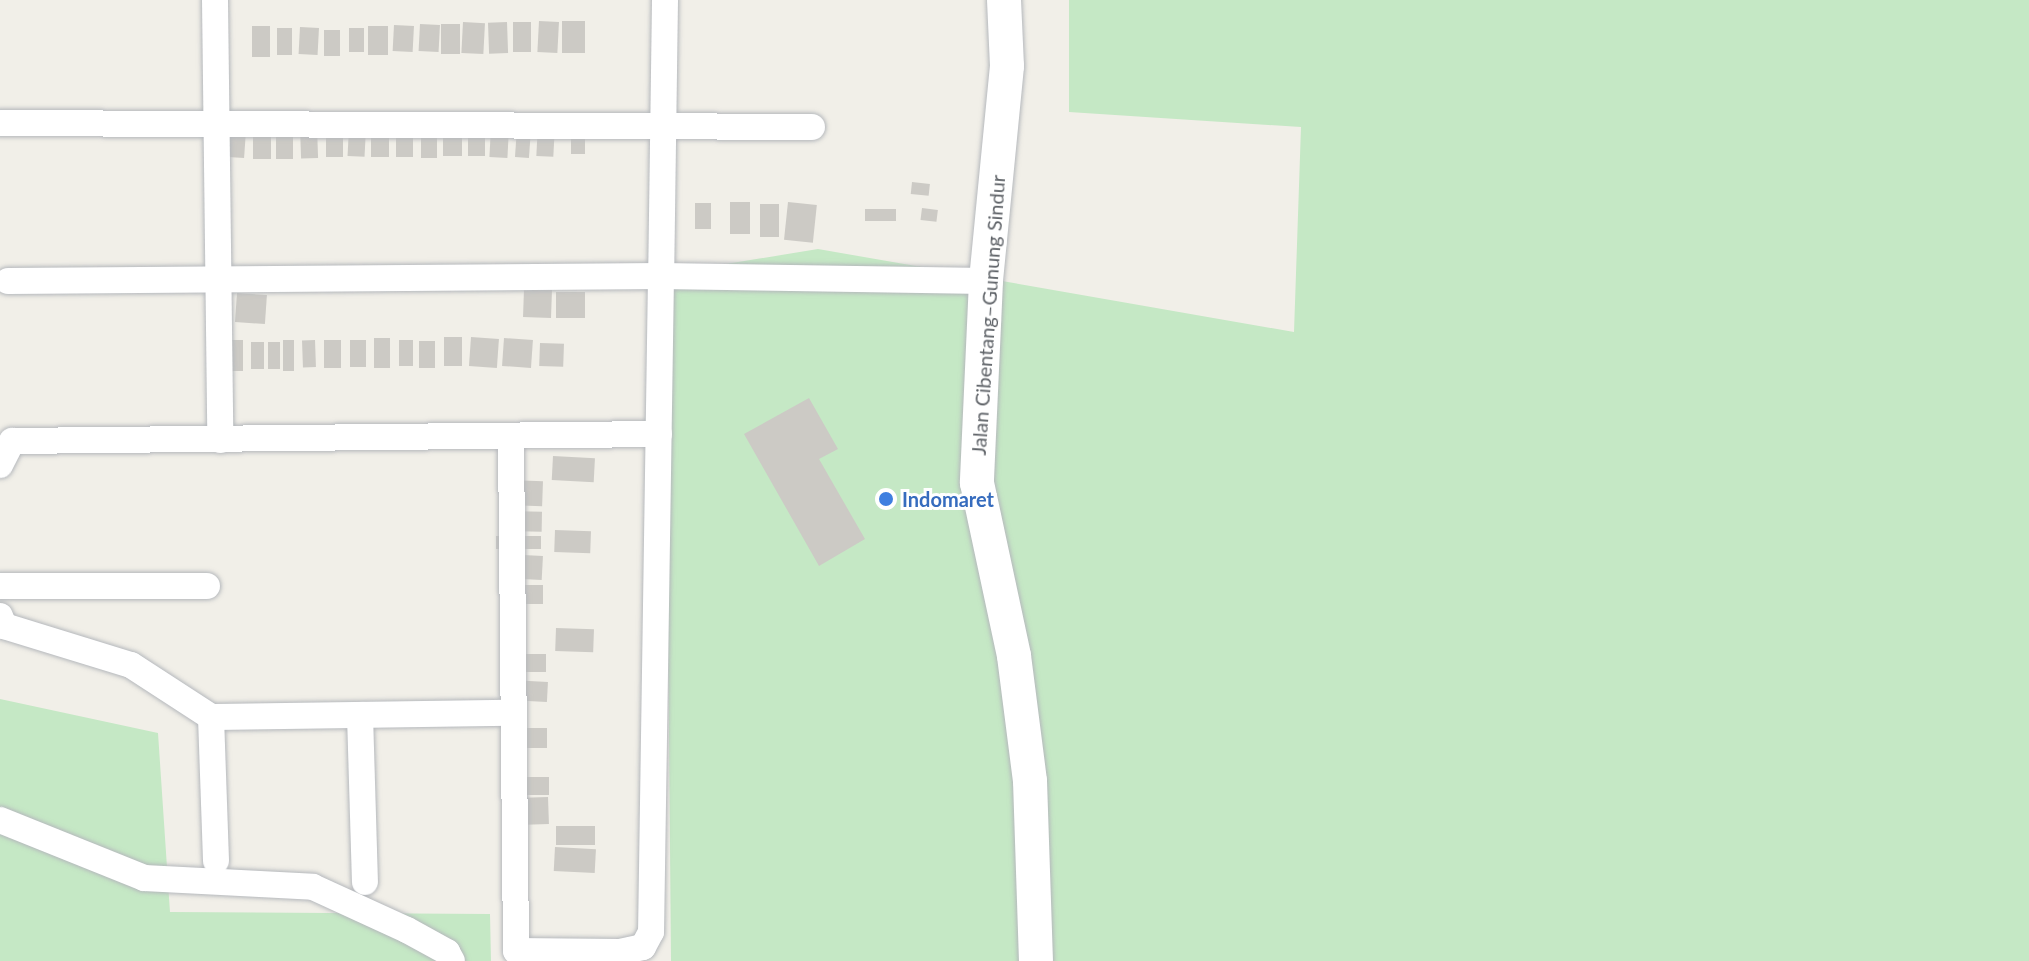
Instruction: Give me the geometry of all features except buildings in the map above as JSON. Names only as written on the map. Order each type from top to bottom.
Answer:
[{"type":"street","points":[[215,0],[220,440]]},
{"type":"street","points":[[511,436],[516,951],[619,956],[643,947],[651,932],[665,0]]},
{"type":"street","name":"Jalan Cibentang–Gunung Sindur","points":[[1004,0],[1007,66],[986,281],[977,483],[1014,656],[1030,781],[1036,961]]},
{"type":"street","points":[[0,123],[812,127]]},
{"type":"street","points":[[8,281],[661,276],[986,281]]},
{"type":"street","points":[[0,465],[12,441],[659,434]]},
{"type":"street","points":[[0,586],[207,586]]},
{"type":"street","points":[[0,616],[4,626],[131,665],[211,717],[514,713]]},
{"type":"street","points":[[360,715],[365,882]]},
{"type":"street","points":[[211,717],[216,861]]},
{"type":"street","points":[[0,820],[144,878],[313,887],[420,937],[447,952],[452,961]]},
{"type":"green space","points":[[1069,0],[2029,0],[2029,961],[671,961],[665,274],[818,249],[1294,332],[1301,127],[1069,112]]},
{"type":"green space","points":[[0,699],[158,733],[170,912],[490,914],[491,961],[0,961]]},
{"type":"place","name":"Indomaret","points":[[886,499]]}]
